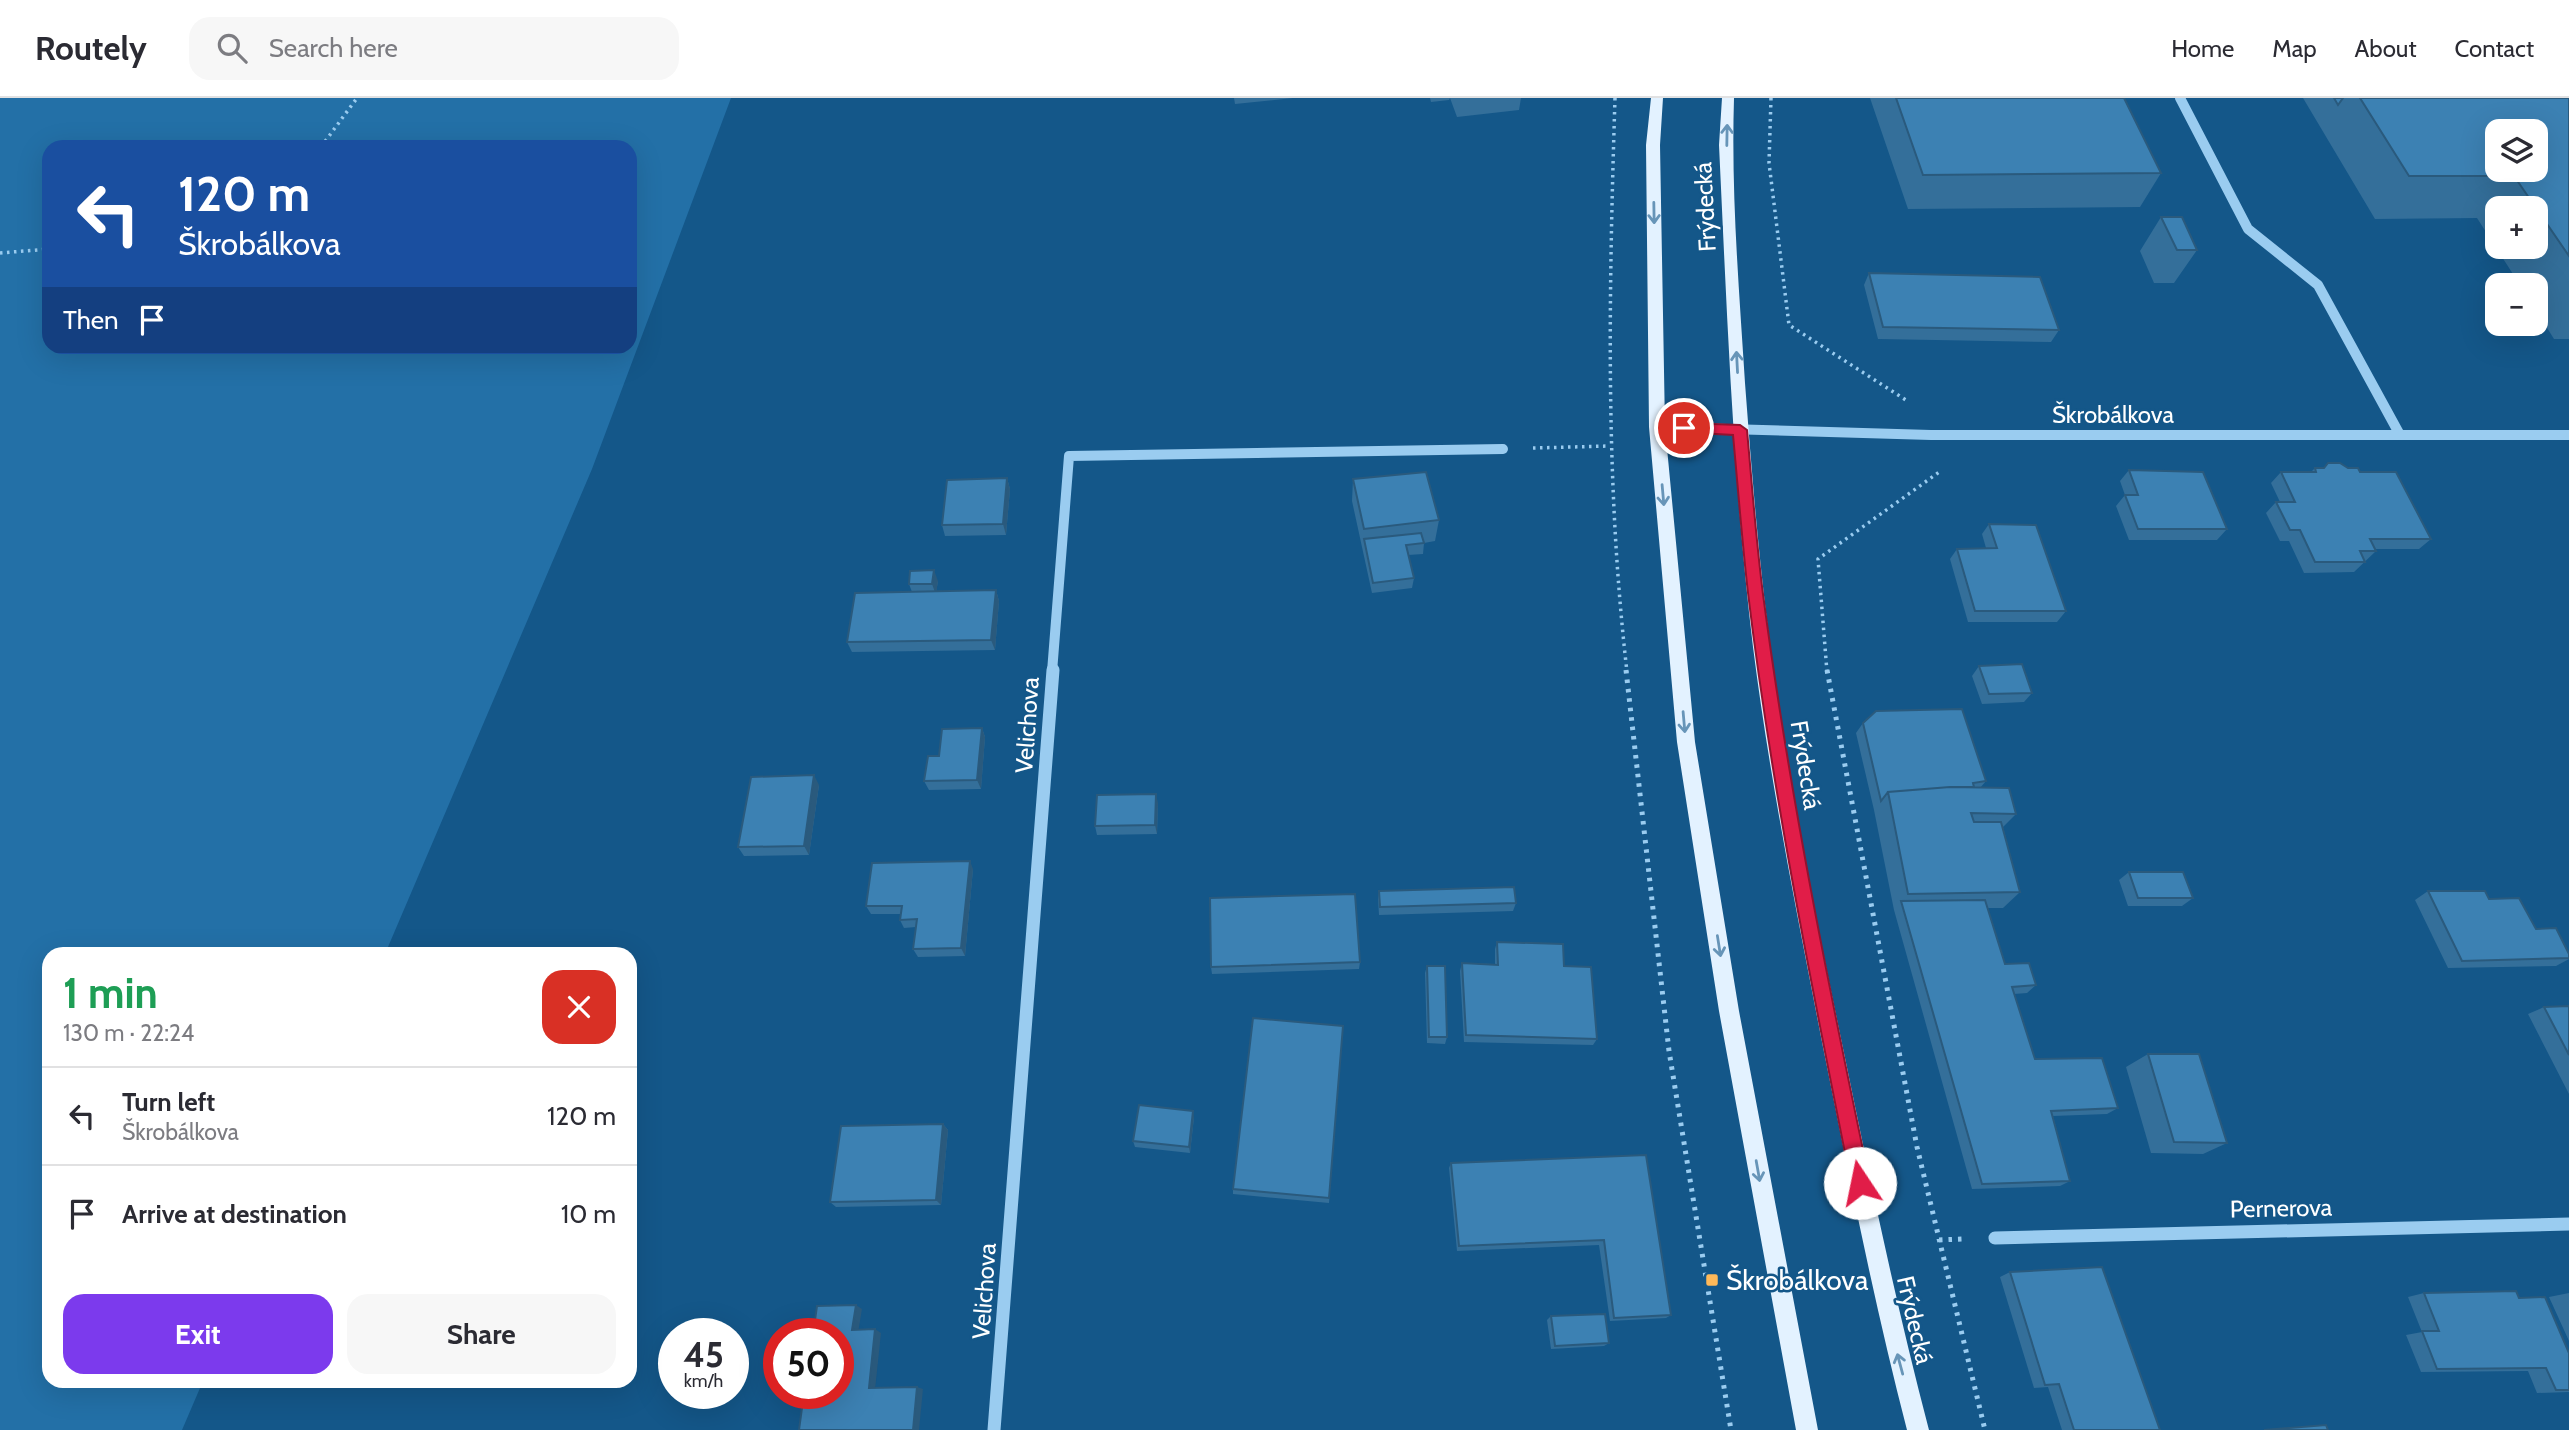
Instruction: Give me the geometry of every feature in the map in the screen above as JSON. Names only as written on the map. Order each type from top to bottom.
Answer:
[{"type":"main road","name":"Frýdecká","points":[[1657,98],[1653,145],[1657,427],[1686,742],[1729,1011],[1807,1430]]},
{"type":"main road","name":"Frýdecká","points":[[1728,98],[1726,145],[1740,430],[1755,593],[1778,750],[1811,939],[1888,1318],[1918,1430]]},
{"type":"street","points":[[2180,98],[2248,229],[2318,285],[2400,435]]},
{"type":"street","name":"Škrobálkova","points":[[1657,427],[1931,435],[2569,435]]},
{"type":"street","name":"Velichova","points":[[994,1430],[1069,456],[1503,449]]},
{"type":"street","name":"Pernerova","points":[[1995,1238],[2569,1224]]},
{"type":"path","points":[[326,140],[357,98]]},
{"type":"path","points":[[1615,98],[1609,446],[1617,585],[1669,1051],[1731,1430]]},
{"type":"path","points":[[1771,98],[1769,163],[1789,325],[1911,403]]},
{"type":"path","points":[[0,253],[42,250]]},
{"type":"path","points":[[1503,449],[1609,446]]},
{"type":"path","points":[[1942,470],[1818,559],[1827,676],[1914,1134],[1985,1430]]},
{"type":"shaded area","points":[[0,98],[731,98],[637,349],[637,140],[42,140],[42,354],[635,354],[592,469],[388,947],[42,947],[42,1388],[200,1388],[182,1430],[0,1430]]},
{"type":"building","points":[[1896,98],[2124,98],[2161,173],[1923,175]]},
{"type":"building","points":[[2334,98],[2343,98],[2338,105]]},
{"type":"building","points":[[2360,98],[2569,98],[2569,256],[2548,225],[2548,196],[2528,196],[2518,182],[2548,182],[2548,119],[2485,119],[2485,176],[2409,176]]},
{"type":"building","points":[[2161,217],[2182,217],[2197,250],[2177,250]]},
{"type":"building","points":[[1869,273],[2040,277],[2059,330],[1883,327]]},
{"type":"building","points":[[2328,463],[2358,468],[2360,472],[2396,472],[2431,539],[2370,539],[2376,551],[2360,551],[2365,562],[2315,562],[2300,530],[2290,530],[2276,502],[2295,502],[2281,472],[2316,472],[2315,468],[2324,468]]},
{"type":"building","points":[[2129,470],[2203,472],[2227,529],[2138,529],[2125,495],[2138,495]]},
{"type":"building","points":[[1426,472],[1439,520],[1364,529],[1353,479]]},
{"type":"building","points":[[1007,478],[1003,524],[942,525],[947,480]]},
{"type":"building","points":[[1989,524],[2036,525],[2066,611],[1975,611],[1957,549],[1997,548]]},
{"type":"building","points":[[1421,533],[1424,543],[1406,545],[1414,578],[1373,583],[1364,539]]},
{"type":"building","points":[[934,570],[932,584],[909,584],[910,571]]},
{"type":"building","points":[[996,590],[991,640],[847,642],[855,593]]},
{"type":"building","points":[[2022,664],[2032,693],[1989,694],[1979,666]]},
{"type":"building","points":[[1962,709],[1986,781],[1973,783],[1974,787],[1888,792],[1881,801],[1863,723],[1876,711]]},
{"type":"building","points":[[982,728],[977,780],[924,781],[928,756],[939,756],[942,729]]},
{"type":"building","points":[[814,775],[804,846],[738,847],[751,777]]},
{"type":"building","points":[[1950,787],[2009,788],[2016,814],[1971,813],[1974,822],[2001,822],[2020,892],[1908,894],[1888,792]]},
{"type":"building","points":[[1156,794],[1155,825],[1095,826],[1097,795]]},
{"type":"building","points":[[970,861],[961,948],[913,949],[917,919],[900,920],[902,906],[866,906],[872,863]]},
{"type":"building","points":[[2129,872],[2183,872],[2193,898],[2138,898]]},
{"type":"building","points":[[1514,887],[1516,903],[1380,907],[1379,891]]},
{"type":"building","points":[[2428,891],[2485,891],[2489,899],[2519,898],[2536,929],[2556,928],[2569,958],[2462,961]]},
{"type":"building","points":[[1355,894],[1360,962],[1211,967],[1210,898]]},
{"type":"building","points":[[1985,900],[2005,964],[2029,963],[2036,985],[2012,987],[2035,1059],[2102,1058],[2118,1108],[2051,1111],[2070,1181],[1982,1184],[1901,901]]},
{"type":"building","points":[[1497,942],[1563,944],[1564,966],[1591,967],[1597,1039],[1466,1035],[1462,963],[1498,965]]},
{"type":"building","points":[[1427,966],[1445,966],[1447,1037],[1429,1037]]},
{"type":"building","points":[[2569,1006],[2569,1055],[2544,1007]]},
{"type":"building","points":[[1253,1018],[1343,1026],[1329,1198],[1233,1189]]},
{"type":"building","points":[[2148,1054],[2199,1054],[2227,1143],[2174,1142]]},
{"type":"building","points":[[1139,1105],[1193,1111],[1189,1147],[1133,1141]]},
{"type":"building","points":[[943,1124],[936,1200],[830,1202],[841,1126]]},
{"type":"building","points":[[1646,1155],[1671,1315],[1614,1318],[1604,1240],[1459,1246],[1451,1163]]},
{"type":"building","points":[[2102,1267],[2160,1430],[2074,1430],[2059,1384],[2045,1385],[2010,1272]]},
{"type":"building","points":[[2516,1291],[2519,1298],[2545,1297],[2569,1353],[2569,1390],[2556,1390],[2546,1368],[2437,1369],[2422,1331],[2439,1331],[2424,1293]]},
{"type":"building","points":[[856,1305],[854,1318],[815,1318],[817,1306]]},
{"type":"building","points":[[1605,1314],[1609,1343],[1555,1346],[1551,1316]]},
{"type":"building","points":[[875,1329],[869,1388],[917,1387],[913,1430],[799,1430],[802,1409],[854,1409],[854,1330]]},
{"type":"building","points":[[2326,1425],[2328,1430],[2264,1430]]},
{"type":"place","name":"Škrobálkova","points":[[1712,1280]]},
{"type":"route","points":[[1684,428],[1740,430],[1755,593],[1778,750],[1811,939],[1860,1183]]}]
